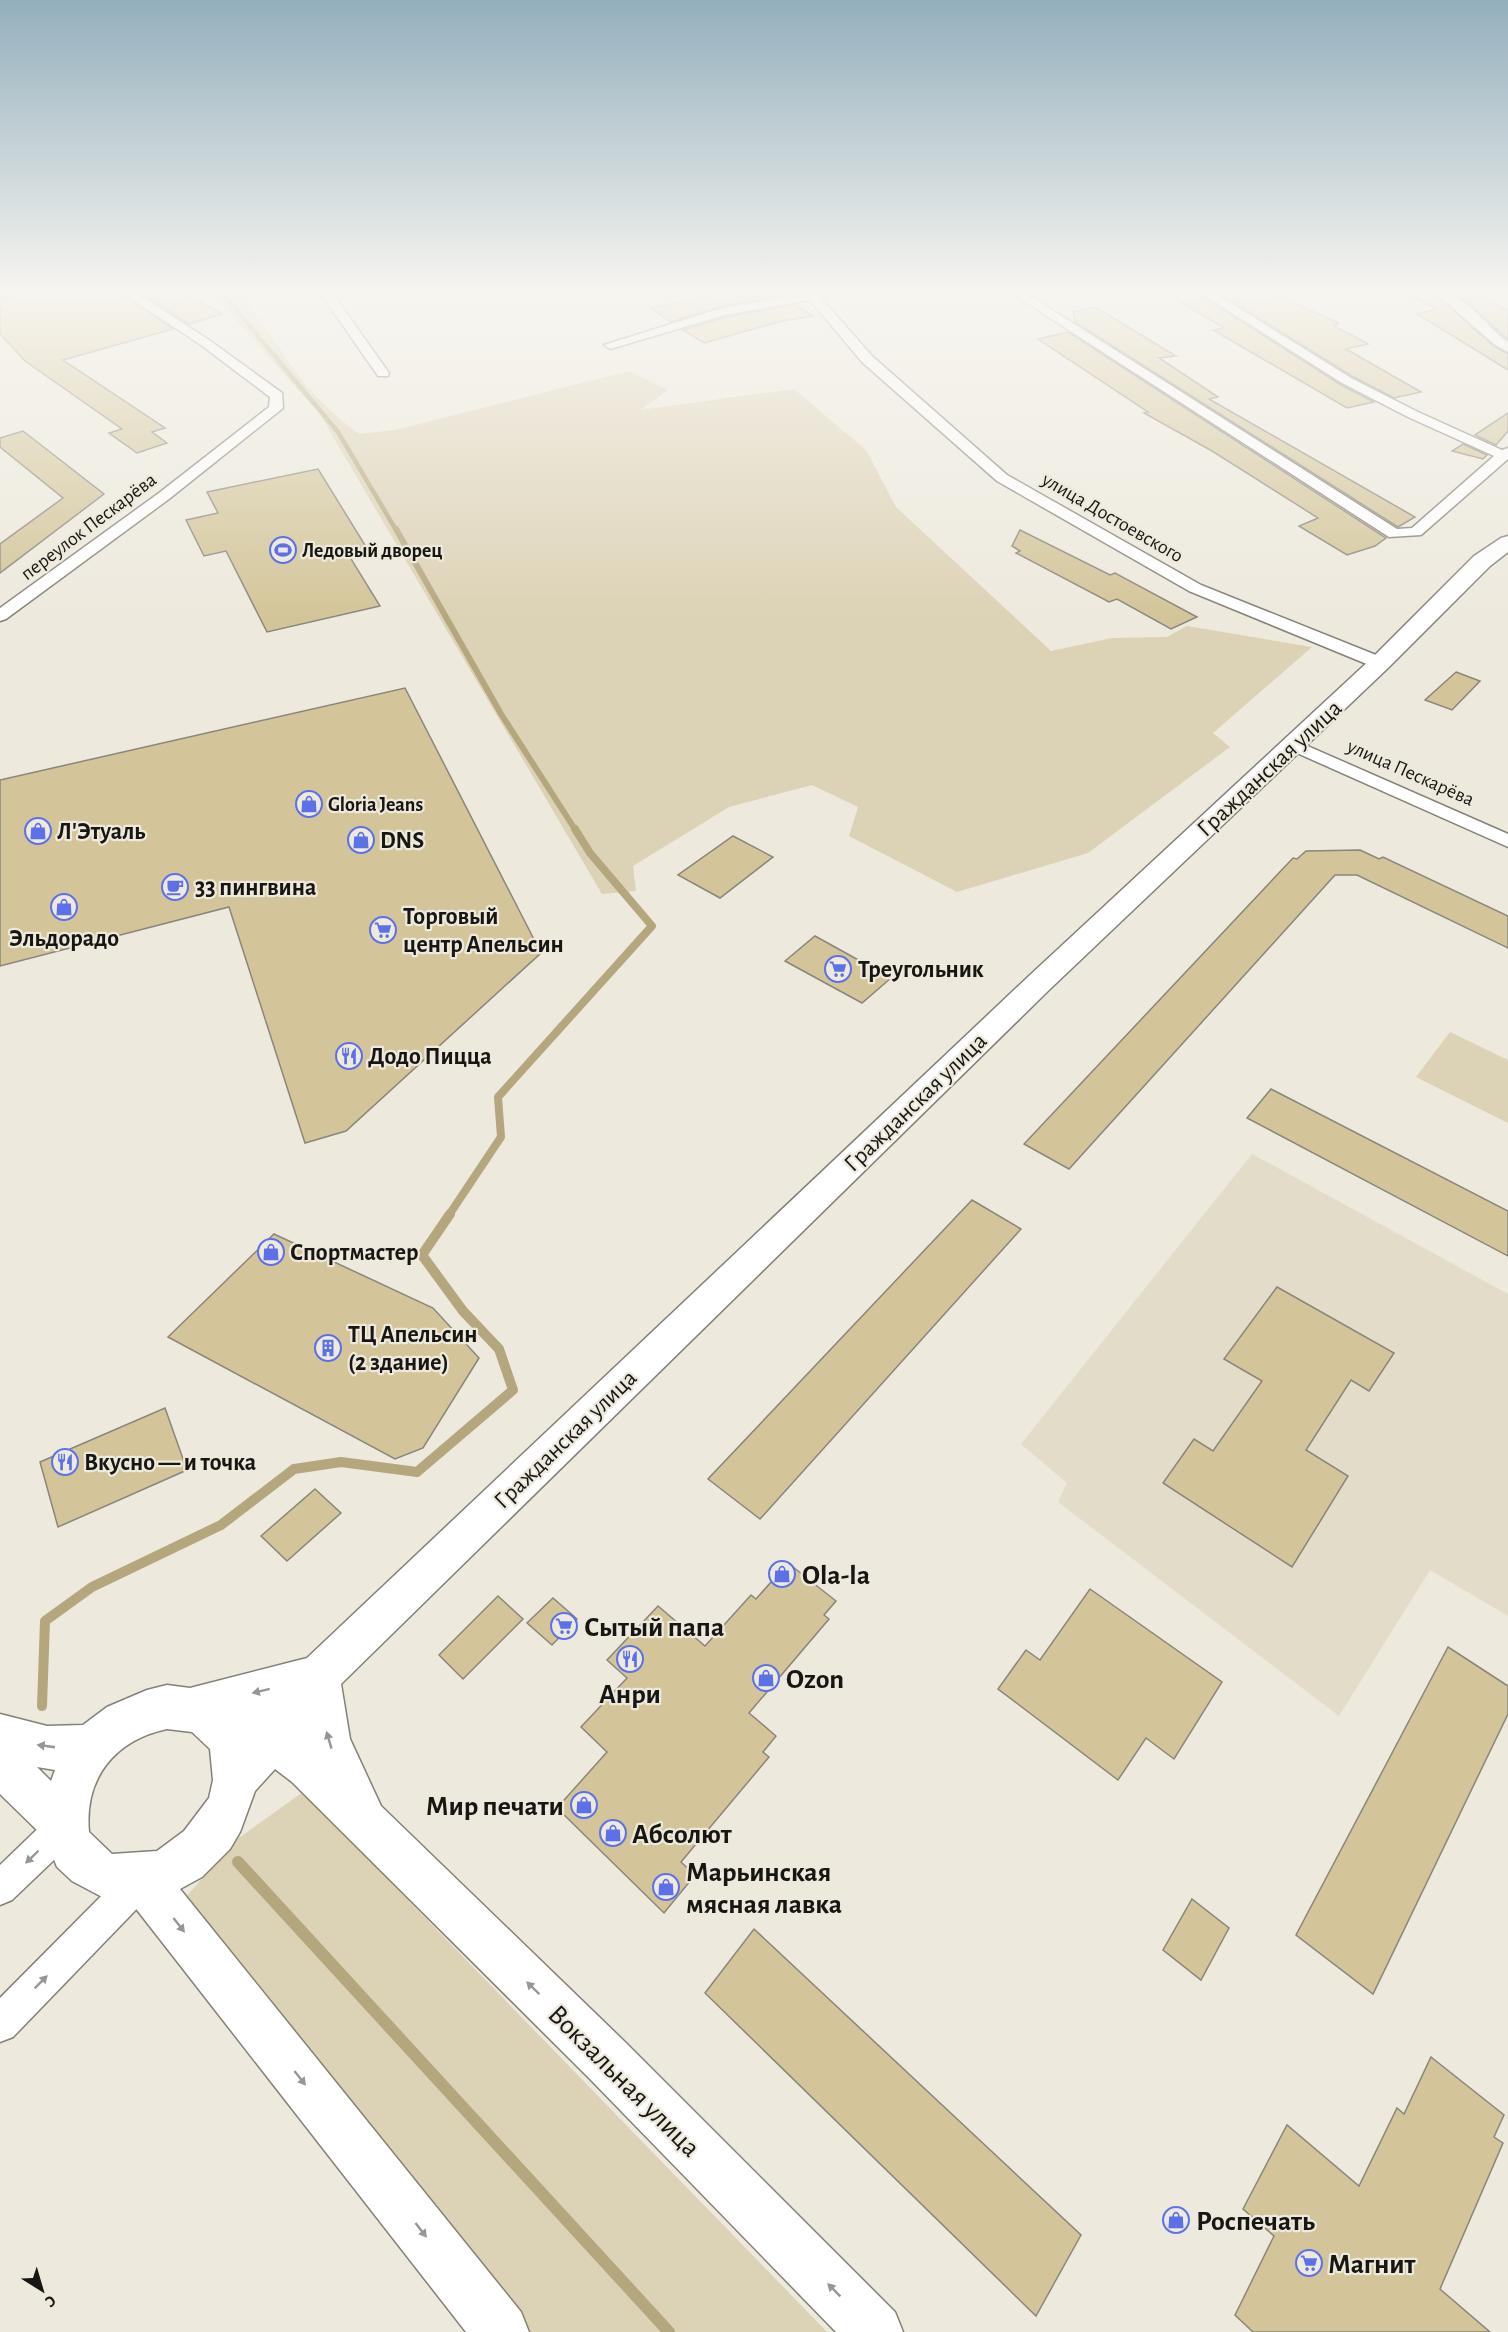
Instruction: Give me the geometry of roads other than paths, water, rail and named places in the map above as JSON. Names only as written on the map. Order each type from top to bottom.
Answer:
[{"type":"main road","name":"Гражданская улица","points":[[230,1727],[322,1672],[1032,990],[1380,663],[1482,561],[1508,542]]},
{"type":"main road","name":"Гражданская улица","points":[[230,1727],[322,1672]]},
{"type":"main road","name":"Вокзальная улица","points":[[322,1672],[329,1743],[373,1831]]},
{"type":"main road","points":[[0,1763],[65,1826],[78,1857],[106,1877],[142,1879],[170,1870],[195,1853],[215,1832],[230,1806],[236,1779],[230,1727],[166,1707],[140,1713],[115,1726],[92,1747],[72,1781],[66,1799],[65,1826]]},
{"type":"main road","name":"Вокзальная улица","points":[[230,1727],[308,1766],[598,2052],[875,2332]]},
{"type":"main road","points":[[0,1736],[47,1748],[92,1747]]},
{"type":"main road","points":[[142,1879],[501,2332]]},
{"type":"street","name":"переулок Пескарёва","points":[[0,616],[164,496],[276,408],[276,403]]},
{"type":"street","name":"улица Достоевского","points":[[917,403],[1002,477],[1195,588],[1380,663]]},
{"type":"street","points":[[1189,403],[1394,534],[1416,532],[1506,453],[1415,418],[1388,403]]},
{"type":"street","name":"улица Пескарёва","points":[[1294,745],[1508,841]]},
{"type":"street","points":[[0,1888],[65,1826]]},
{"type":"street","points":[[0,2024],[142,1879]]},
{"type":"waterway","points":[[314,403],[338,432],[396,530]]},
{"type":"waterway","points":[[396,529],[501,714],[576,831]]},
{"type":"waterway","points":[[449,1215],[501,1137],[498,1097],[652,926],[590,853],[575,829]]},
{"type":"waterway","points":[[42,1706],[45,1621],[92,1587],[221,1525],[294,1469],[341,1462],[417,1472],[513,1390],[499,1349],[463,1311],[422,1255],[450,1214]]},
{"type":"waterway","points":[[238,1862],[669,2332]]},
{"type":"place","name":"Ледовый дворец","points":[[283,550]]},
{"type":"place","name":"Gloria Jeans","points":[[309,804]]},
{"type":"place","name":"Л'Этуаль","points":[[38,831]]},
{"type":"place","name":"DNS","points":[[361,840]]},
{"type":"place","name":"33 пингвина","points":[[175,887]]},
{"type":"place","name":"Эльдорадо","points":[[64,907]]},
{"type":"place","name":"Торговый центр Апельсин","points":[[383,930]]},
{"type":"place","name":"Треугольник","points":[[838,969]]},
{"type":"place","name":"Додо Пицца","points":[[349,1056]]},
{"type":"place","name":"Спортмастер","points":[[271,1252]]},
{"type":"place","name":"ТЦ Апельсин (2 здание)","points":[[328,1348]]},
{"type":"place","name":"Вкусно — и точка","points":[[65,1462]]},
{"type":"place","name":"Ola-la","points":[[782,1574]]},
{"type":"place","name":"Сытый папа","points":[[564,1626]]},
{"type":"place","name":"Анри","points":[[630,1659]]},
{"type":"place","name":"Ozon","points":[[766,1678]]},
{"type":"place","name":"Мир печати","points":[[584,1805]]},
{"type":"place","name":"Абсолют","points":[[613,1833]]},
{"type":"place","name":"Марьинская мясная лавка","points":[[666,1887]]},
{"type":"place","name":"Роспечать","points":[[1176,2220]]},
{"type":"place","name":"Магнит","points":[[1309,2263]]}]
